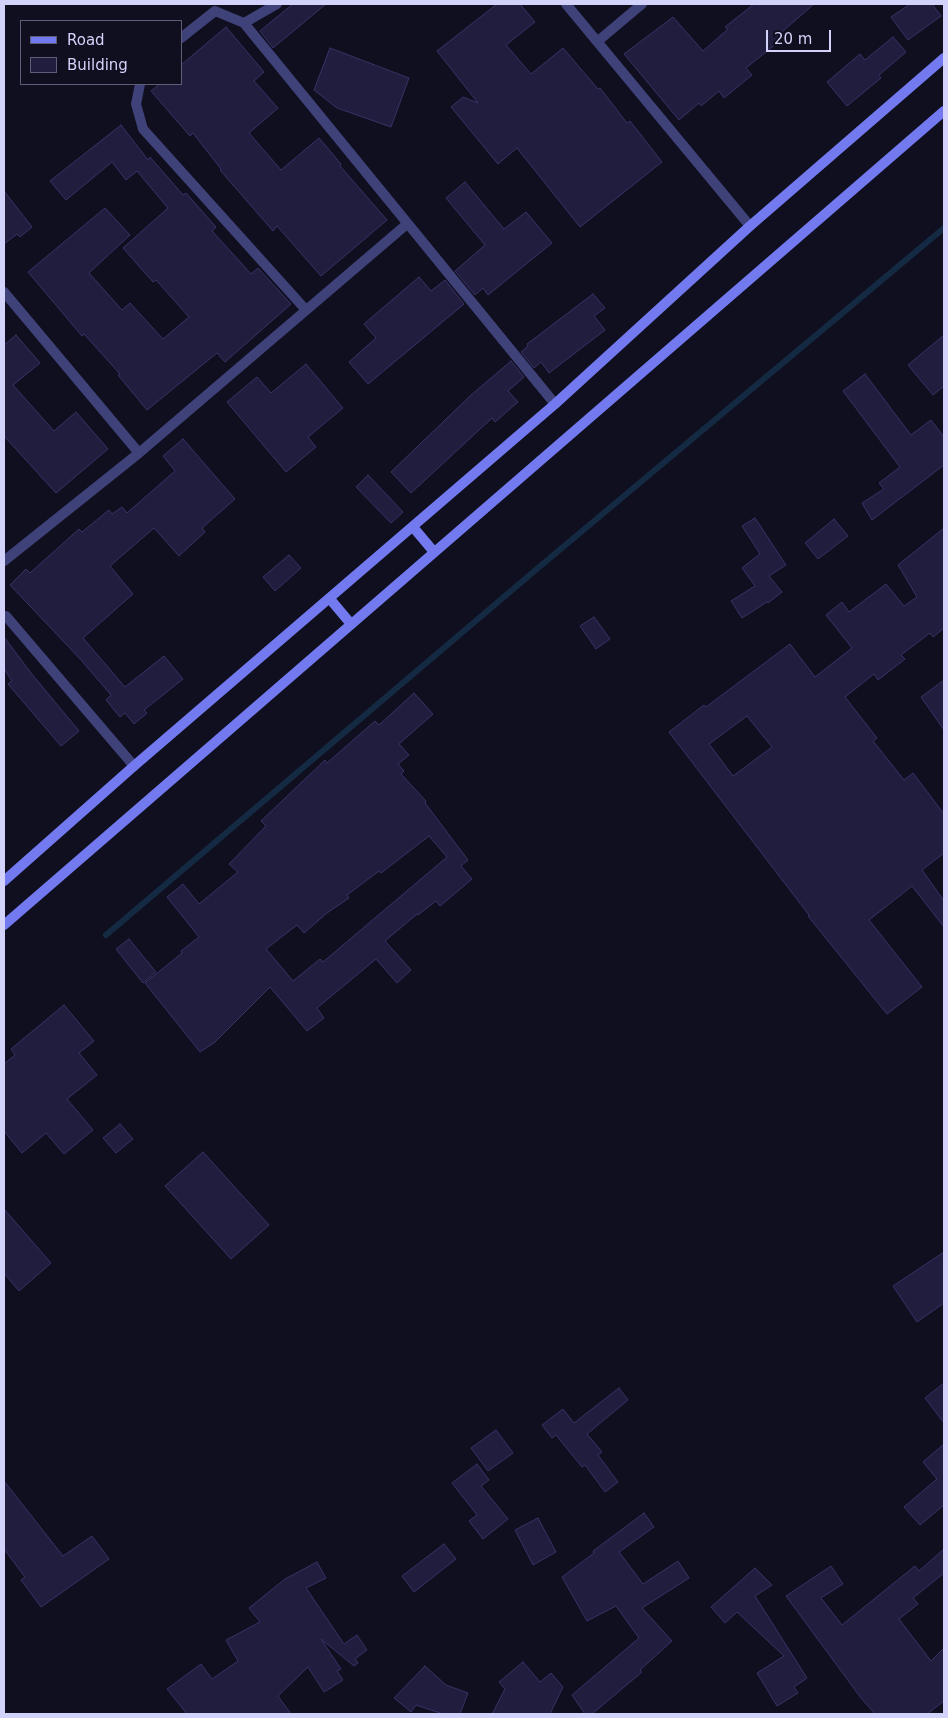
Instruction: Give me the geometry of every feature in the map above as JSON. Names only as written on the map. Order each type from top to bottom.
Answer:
[{"type":"main road","points":[[4,881],[134,766],[555,404],[750,226],[944,58]]},
{"type":"main road","points":[[4,925],[944,111]]},
{"type":"main road","points":[[413,527],[434,552]]},
{"type":"main road","points":[[330,598],[351,624]]},
{"type":"street","points":[[244,23],[277,4]]},
{"type":"street","points":[[566,4],[750,226]]},
{"type":"street","points":[[598,41],[642,4]]},
{"type":"street","points":[[182,37],[215,11],[244,23],[555,404]]},
{"type":"street","points":[[140,85],[136,104],[143,129],[306,310]]},
{"type":"street","points":[[4,561],[139,453],[407,224]]},
{"type":"street","points":[[4,292],[139,453]]},
{"type":"street","points":[[4,615],[134,766]]},
{"type":"building","points":[[293,4],[326,4],[273,48],[260,31]]},
{"type":"building","points":[[497,4],[520,4],[535,22],[506,45],[531,74],[563,48],[598,89],[600,88],[627,123],[630,121],[662,162],[580,227],[517,148],[498,164],[451,107],[463,97],[478,103],[437,51]]},
{"type":"building","points":[[754,4],[814,4],[782,32],[786,36],[746,68],[752,75],[724,98],[719,91],[701,106],[699,103],[679,120],[624,54],[673,17],[703,51],[728,29],[725,27]]},
{"type":"building","points":[[910,4],[932,4],[941,16],[908,40],[891,17]]},
{"type":"building","points":[[226,27],[264,72],[254,81],[278,108],[249,133],[281,170],[319,138],[341,164],[340,166],[387,220],[321,276],[277,226],[273,231],[220,170],[193,133],[190,136],[151,91],[159,85],[182,85],[182,64]]},
{"type":"building","points":[[893,37],[906,52],[879,75],[881,78],[847,106],[827,82],[860,54],[865,60]]},
{"type":"building","points":[[330,48],[409,78],[391,127],[337,108],[314,90]]},
{"type":"building","points":[[121,125],[148,160],[150,157],[183,195],[186,193],[216,227],[212,231],[251,274],[258,268],[291,304],[225,362],[217,353],[147,410],[118,375],[120,374],[84,334],[82,336],[28,272],[105,208],[130,235],[89,273],[122,310],[130,303],[163,339],[189,317],[156,280],[153,282],[123,248],[168,208],[137,171],[126,180],[112,162],[66,200],[50,181]]},
{"type":"building","points":[[465,182],[504,229],[526,212],[552,243],[488,295],[483,288],[475,295],[455,271],[485,245],[446,198]]},
{"type":"building","points":[[4,191],[32,227],[20,237],[17,234],[4,244]]},
{"type":"building","points":[[419,277],[431,291],[445,280],[464,304],[368,384],[349,362],[376,338],[364,324]]},
{"type":"building","points":[[593,294],[605,308],[594,316],[605,330],[549,373],[541,362],[534,368],[521,352],[528,346],[527,344]]},
{"type":"building","points":[[16,335],[40,363],[13,385],[54,431],[76,412],[108,449],[56,493],[4,436],[4,345]]},
{"type":"building","points":[[944,335],[944,386],[933,395],[908,365]]},
{"type":"building","points":[[511,361],[524,377],[508,391],[518,402],[495,422],[492,418],[411,493],[391,472],[470,396]]},
{"type":"building","points":[[306,364],[343,408],[308,437],[316,447],[286,472],[227,402],[257,377],[271,393]]},
{"type":"building","points":[[865,374],[911,435],[931,420],[944,437],[944,465],[872,520],[862,503],[884,489],[879,483],[900,467],[843,391]]},
{"type":"building","points":[[183,439],[235,499],[202,528],[205,532],[179,556],[154,528],[110,566],[133,594],[83,638],[125,687],[164,656],[183,679],[144,710],[147,713],[134,724],[125,713],[120,717],[106,700],[111,695],[82,661],[10,585],[26,569],[30,573],[79,529],[82,532],[109,510],[112,514],[122,507],[127,513],[175,471],[163,456]]},
{"type":"building","points":[[368,475],[403,512],[391,523],[356,487]]},
{"type":"building","points":[[755,518],[786,565],[769,576],[782,592],[768,603],[742,618],[731,601],[755,586],[742,568],[760,554],[742,526]]},
{"type":"building","points":[[834,519],[848,536],[818,559],[805,543]]},
{"type":"building","points":[[944,528],[944,628],[933,637],[930,633],[901,655],[905,659],[878,680],[874,674],[845,697],[877,738],[873,741],[904,780],[913,773],[944,814],[944,853],[922,870],[944,901],[944,927],[912,886],[869,920],[922,987],[887,1014],[808,916],[669,732],[704,705],[706,707],[790,644],[815,677],[852,648],[826,615],[842,602],[849,612],[886,584],[904,606],[917,597],[898,565]],"holes":[[[747,716],[772,747],[733,776],[709,744]]]},
{"type":"building","points":[[289,555],[301,568],[275,591],[263,577]]},
{"type":"building","points":[[594,617],[610,639],[596,649],[580,626]]},
{"type":"building","points":[[4,637],[79,731],[61,746],[8,684],[12,681],[4,669]]},
{"type":"building","points":[[944,680],[944,730],[921,697]]},
{"type":"building","points":[[414,693],[433,714],[399,744],[409,755],[398,764],[404,771],[401,774],[426,801],[425,803],[468,860],[461,866],[472,879],[440,906],[436,901],[417,914],[385,941],[411,970],[397,983],[376,959],[317,1008],[324,1018],[307,1031],[270,987],[214,1043],[200,1052],[145,983],[199,937],[167,897],[183,884],[199,904],[238,872],[229,864],[266,826],[261,821],[325,760],[327,763],[375,721],[379,725]],"holes":[[[429,836],[447,857],[323,962],[320,959],[293,981],[266,949],[297,925],[304,933],[327,913],[349,898],[347,895],[379,871],[381,873]]]},
{"type":"building","points":[[129,939],[156,972],[143,983],[116,949]]},
{"type":"building","points":[[64,1005],[94,1041],[79,1053],[97,1075],[67,1099],[93,1130],[64,1154],[46,1133],[22,1153],[4,1131],[4,1064],[15,1055],[11,1049]]},
{"type":"building","points":[[120,1124],[133,1139],[116,1153],[103,1138]]},
{"type":"building","points":[[203,1152],[269,1225],[231,1259],[165,1186]]},
{"type":"building","points":[[4,1209],[51,1263],[19,1291],[4,1273]]},
{"type":"building","points":[[944,1252],[944,1303],[917,1322],[893,1286]]},
{"type":"building","points":[[944,1383],[944,1423],[925,1398]]},
{"type":"building","points":[[619,1388],[628,1400],[587,1434],[602,1452],[598,1455],[618,1482],[605,1492],[585,1465],[582,1467],[556,1435],[552,1438],[542,1425],[563,1409],[574,1423]]},
{"type":"building","points":[[496,1430],[513,1453],[488,1471],[471,1448]]},
{"type":"building","points":[[944,1444],[944,1505],[920,1525],[904,1507],[937,1479],[923,1462]]},
{"type":"building","points":[[477,1464],[489,1480],[481,1486],[508,1519],[483,1539],[469,1521],[477,1515],[452,1483]]},
{"type":"building","points":[[4,1481],[63,1556],[92,1536],[109,1559],[41,1607],[21,1580],[25,1577],[4,1549]]},
{"type":"building","points":[[644,1513],[654,1527],[619,1552],[643,1584],[678,1561],[689,1578],[642,1608],[672,1641],[640,1670],[642,1672],[592,1714],[585,1714],[572,1695],[639,1638],[616,1606],[587,1621],[562,1577]]},
{"type":"building","points":[[538,1518],[556,1552],[533,1565],[515,1530]]},
{"type":"building","points":[[444,1544],[456,1559],[414,1592],[402,1576]]},
{"type":"building","points":[[944,1549],[944,1573],[913,1598],[918,1604],[899,1619],[931,1661],[944,1648],[944,1701],[927,1714],[875,1714],[861,1698],[786,1596],[831,1566],[843,1584],[821,1598],[842,1625],[915,1566],[919,1571]]},
{"type":"building","points":[[317,1562],[326,1578],[306,1588],[344,1644],[357,1635],[367,1650],[355,1659],[358,1663],[354,1666],[321,1639],[341,1669],[337,1671],[343,1680],[324,1692],[308,1667],[278,1696],[291,1714],[187,1714],[167,1689],[201,1664],[212,1679],[238,1661],[226,1640],[260,1622],[249,1608],[285,1579]]},
{"type":"building","points":[[755,1568],[772,1585],[755,1596],[807,1678],[794,1687],[798,1693],[777,1706],[757,1673],[784,1656],[737,1612],[725,1623],[711,1607]]},
{"type":"building","points":[[523,1662],[540,1682],[551,1673],[563,1687],[550,1714],[492,1714],[505,1689],[499,1682]]},
{"type":"building","points":[[425,1666],[446,1685],[468,1693],[460,1714],[443,1714],[416,1705],[411,1712],[394,1698]]},
{"type":"waterway","points":[[106,935],[538,568],[944,228]]}]
